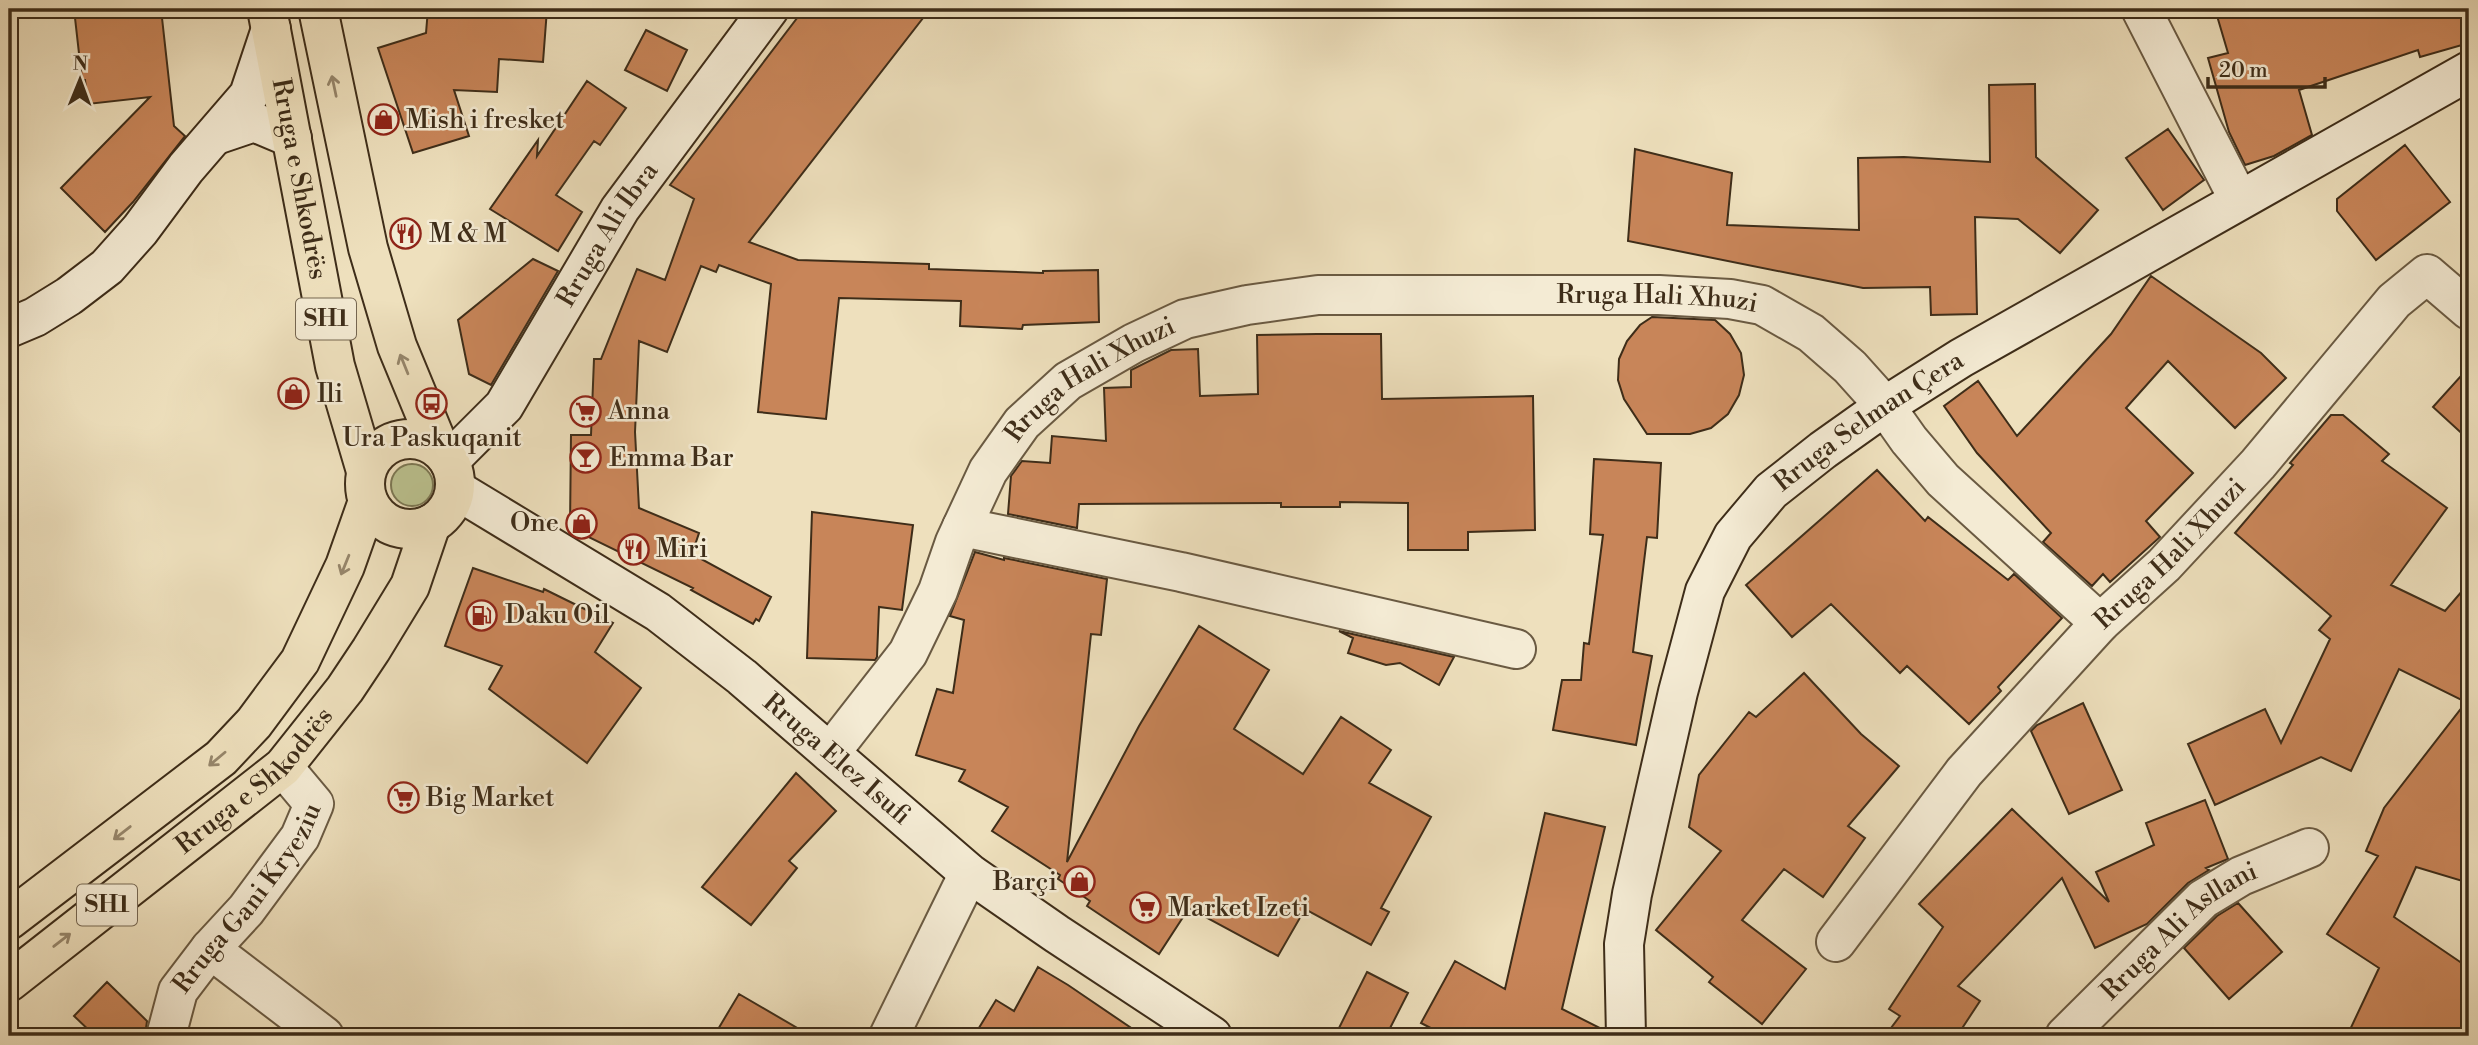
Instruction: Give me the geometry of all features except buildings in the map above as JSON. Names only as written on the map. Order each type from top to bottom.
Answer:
[{"type":"main road","name":"Rruga e Shkodrës","points":[[318,9],[368,248],[397,346],[448,466]]},
{"type":"main road","name":"Rruga e Shkodrës","points":[[9,920],[221,758],[254,723],[300,661],[345,566],[367,486],[335,366],[269,19]]},
{"type":"main road","name":"SH1","points":[[414,438],[428,442],[448,466],[451,502],[443,515],[431,524],[403,528],[388,523],[376,514],[367,486],[373,457],[398,439],[414,438]]},
{"type":"main road","name":"Rruga e Shkodrës","points":[[9,982],[283,767],[345,689],[410,586],[431,524]]},
{"type":"street","name":"Rruga Ali Ibra","points":[[448,466],[504,406],[620,209],[769,9]]},
{"type":"street","points":[[2141,9],[2239,200]]},
{"type":"street","points":[[9,328],[35,317],[69,296],[107,267],[140,230],[186,168],[249,95],[269,19]]},
{"type":"street","name":"Rruga Selman Çera","points":[[1626,1036],[1624,944],[1632,894],[1678,692],[1705,591],[1733,536],[1771,491],[1822,450],[1961,358],[2469,71]]},
{"type":"street","points":[[216,135],[254,122],[292,138]]},
{"type":"street","name":"Rruga Hali Xhuzi","points":[[830,753],[908,653],[939,591],[962,527],[988,471],[1022,424],[1068,381],[1134,343],[1185,319],[1247,305],[1318,295],[1659,295],[1730,299],[1762,305],[1811,333],[1850,367],[1885,406],[1943,480],[2100,623],[2164,565],[2258,464],[2394,301],[2427,274],[2469,310]]},
{"type":"street","name":"Rruga Elez Isufi","points":[[448,466],[658,612],[742,677],[969,873],[1201,1033]]},
{"type":"street","points":[[962,527],[1181,572],[1516,649]]},
{"type":"street","points":[[1836,942],[1964,772],[2100,623]]},
{"type":"street","name":"Rruga Gani Kryeziu","points":[[166,1036],[178,991],[210,949],[246,910],[300,837],[314,804],[283,767]]},
{"type":"street","name":"Rruga Ali Asllani","points":[[2065,1036],[2203,899],[2241,876],[2309,848]]},
{"type":"street","points":[[889,1036],[969,873]]},
{"type":"street","points":[[210,949],[324,1036]]},
{"type":"green space","points":[[412,464],[427,470],[433,485],[427,500],[412,506],[397,500],[391,485],[397,470]]},
{"type":"place","name":"Mish i fresket","points":[[383,120]]},
{"type":"place","name":"M & M","points":[[406,234]]},
{"type":"place","name":"Ili","points":[[294,394]]},
{"type":"place","name":"Ura Paskuqanit","points":[[432,403]]},
{"type":"place","name":"Anna","points":[[585,411]]},
{"type":"place","name":"Emma Bar","points":[[586,458]]},
{"type":"place","name":"One","points":[[582,523]]},
{"type":"place","name":"Miri","points":[[633,549]]},
{"type":"place","name":"Daku Oil","points":[[482,615]]},
{"type":"place","name":"Big Market","points":[[403,798]]},
{"type":"place","name":"Barçi","points":[[1080,882]]},
{"type":"place","name":"Market Izeti","points":[[1145,908]]}]
